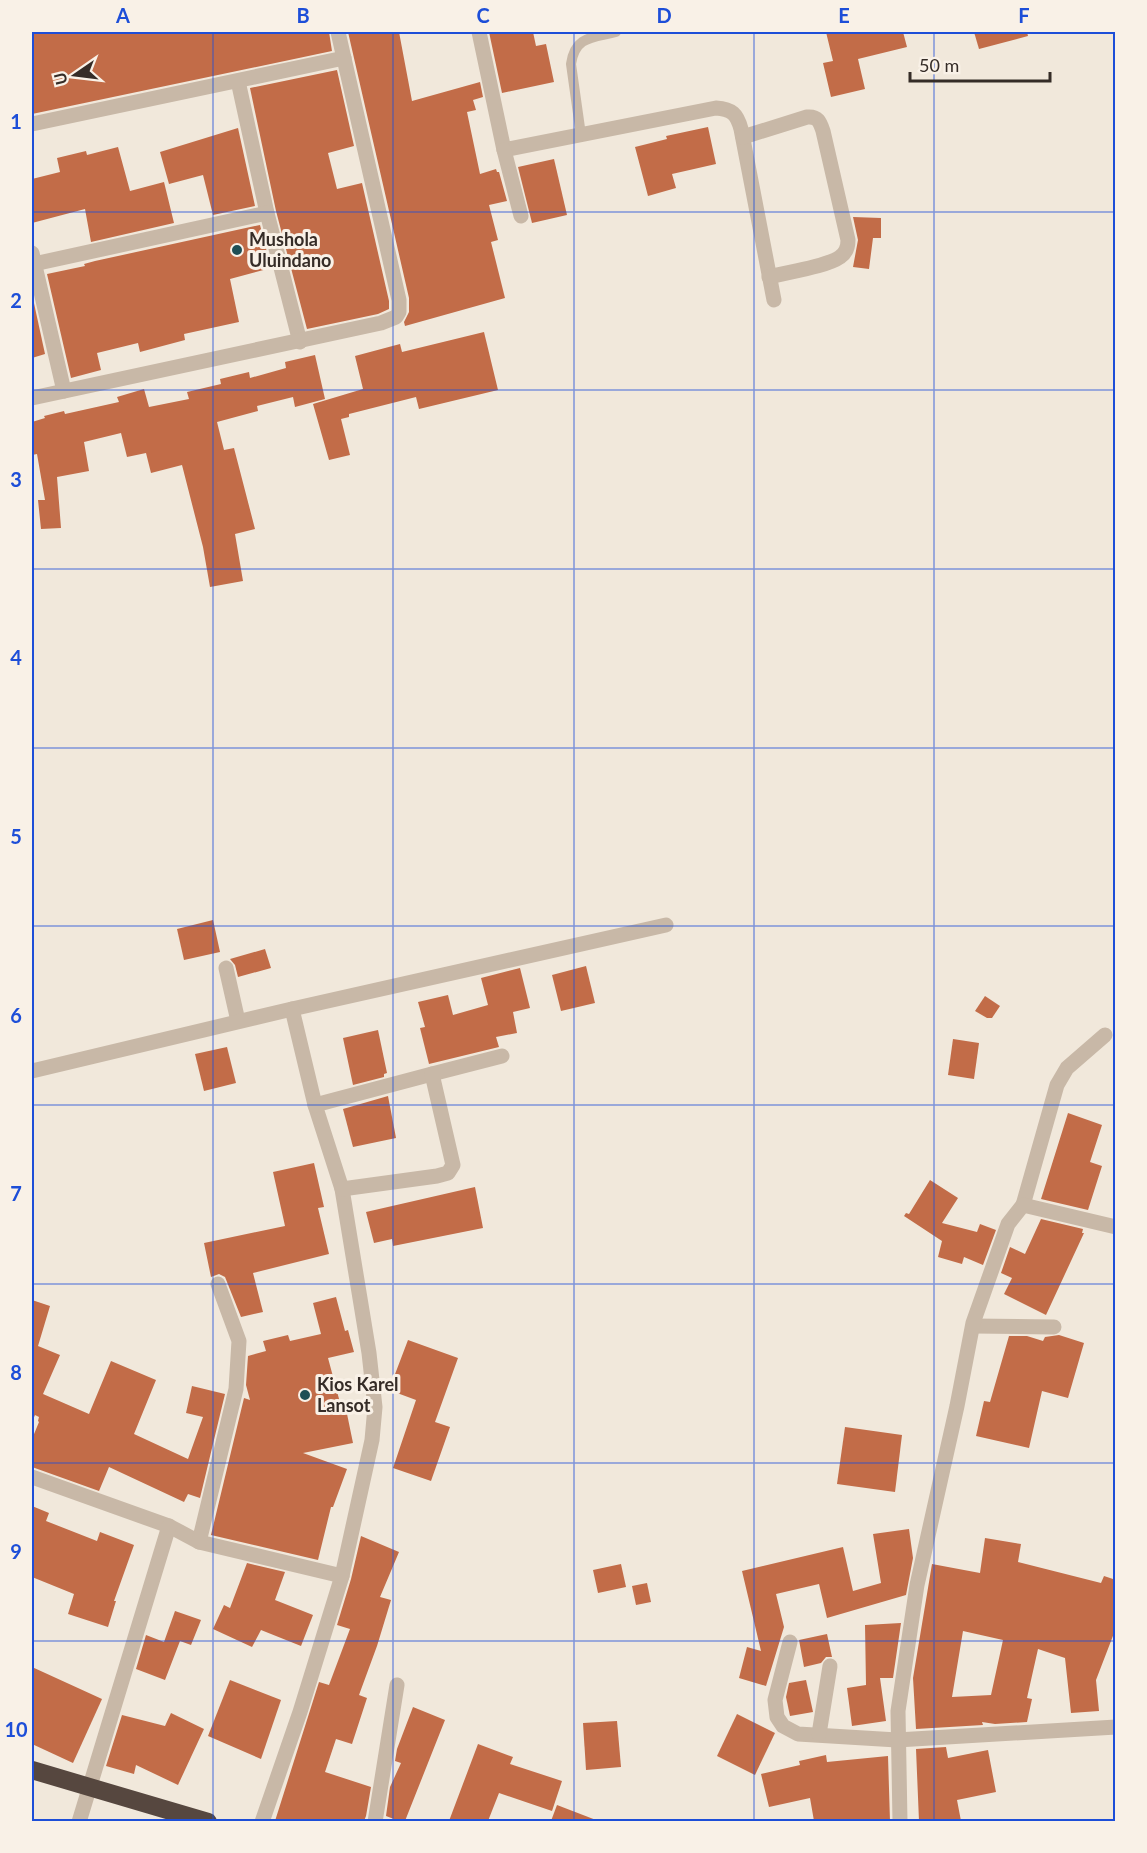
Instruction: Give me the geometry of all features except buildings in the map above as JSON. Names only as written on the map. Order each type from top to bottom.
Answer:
[{"type":"highway","points":[[32,1770],[208,1821]]},
{"type":"street","points":[[32,398],[300,342],[396,317],[400,307],[338,32]]},
{"type":"street","points":[[479,32],[504,150],[521,216]]},
{"type":"street","points":[[32,124],[344,58]]},
{"type":"street","points":[[237,81],[267,213],[300,342]]},
{"type":"street","points":[[504,150],[717,108],[727,108],[738,118],[743,137],[774,300]]},
{"type":"street","points":[[743,137],[807,117],[816,117],[823,131],[848,240],[848,246],[841,257],[769,277]]},
{"type":"street","points":[[64,391],[33,258],[267,213]]},
{"type":"street","points":[[32,1071],[238,1021],[666,925]]},
{"type":"street","points":[[226,968],[238,1021]]},
{"type":"street","points":[[262,1821],[300,1712],[342,1576],[372,1440],[375,1407],[369,1353],[342,1189],[315,1105],[292,1009]]},
{"type":"street","points":[[900,1821],[898,1711],[905,1673],[910,1621],[973,1326],[988,1276],[1008,1224],[1023,1205],[1057,1084],[1067,1068],[1105,1035]]},
{"type":"street","points":[[315,1105],[502,1056]]},
{"type":"street","points":[[342,1189],[437,1176],[452,1169],[453,1165],[432,1074]]},
{"type":"street","points":[[1023,1205],[1116,1227]]},
{"type":"street","points":[[199,1542],[236,1389],[239,1341],[218,1284]]},
{"type":"street","points":[[973,1326],[1054,1327]]},
{"type":"street","points":[[32,1477],[169,1526],[199,1542],[342,1576]]},
{"type":"street","points":[[79,1821],[169,1526]]},
{"type":"street","points":[[790,1642],[775,1701],[777,1717],[788,1730],[798,1734],[897,1740],[1116,1727]]},
{"type":"street","points":[[819,1734],[830,1666]]},
{"type":"street","points":[[375,1821],[397,1685]]},
{"type":"lane","points":[[581,135],[570,64],[572,52],[582,42],[616,32]]},
{"type":"place","name":"Mushola Uluindano","points":[[237,250]]},
{"type":"place","name":"Kios Karel Lansot","points":[[305,1395]]}]
